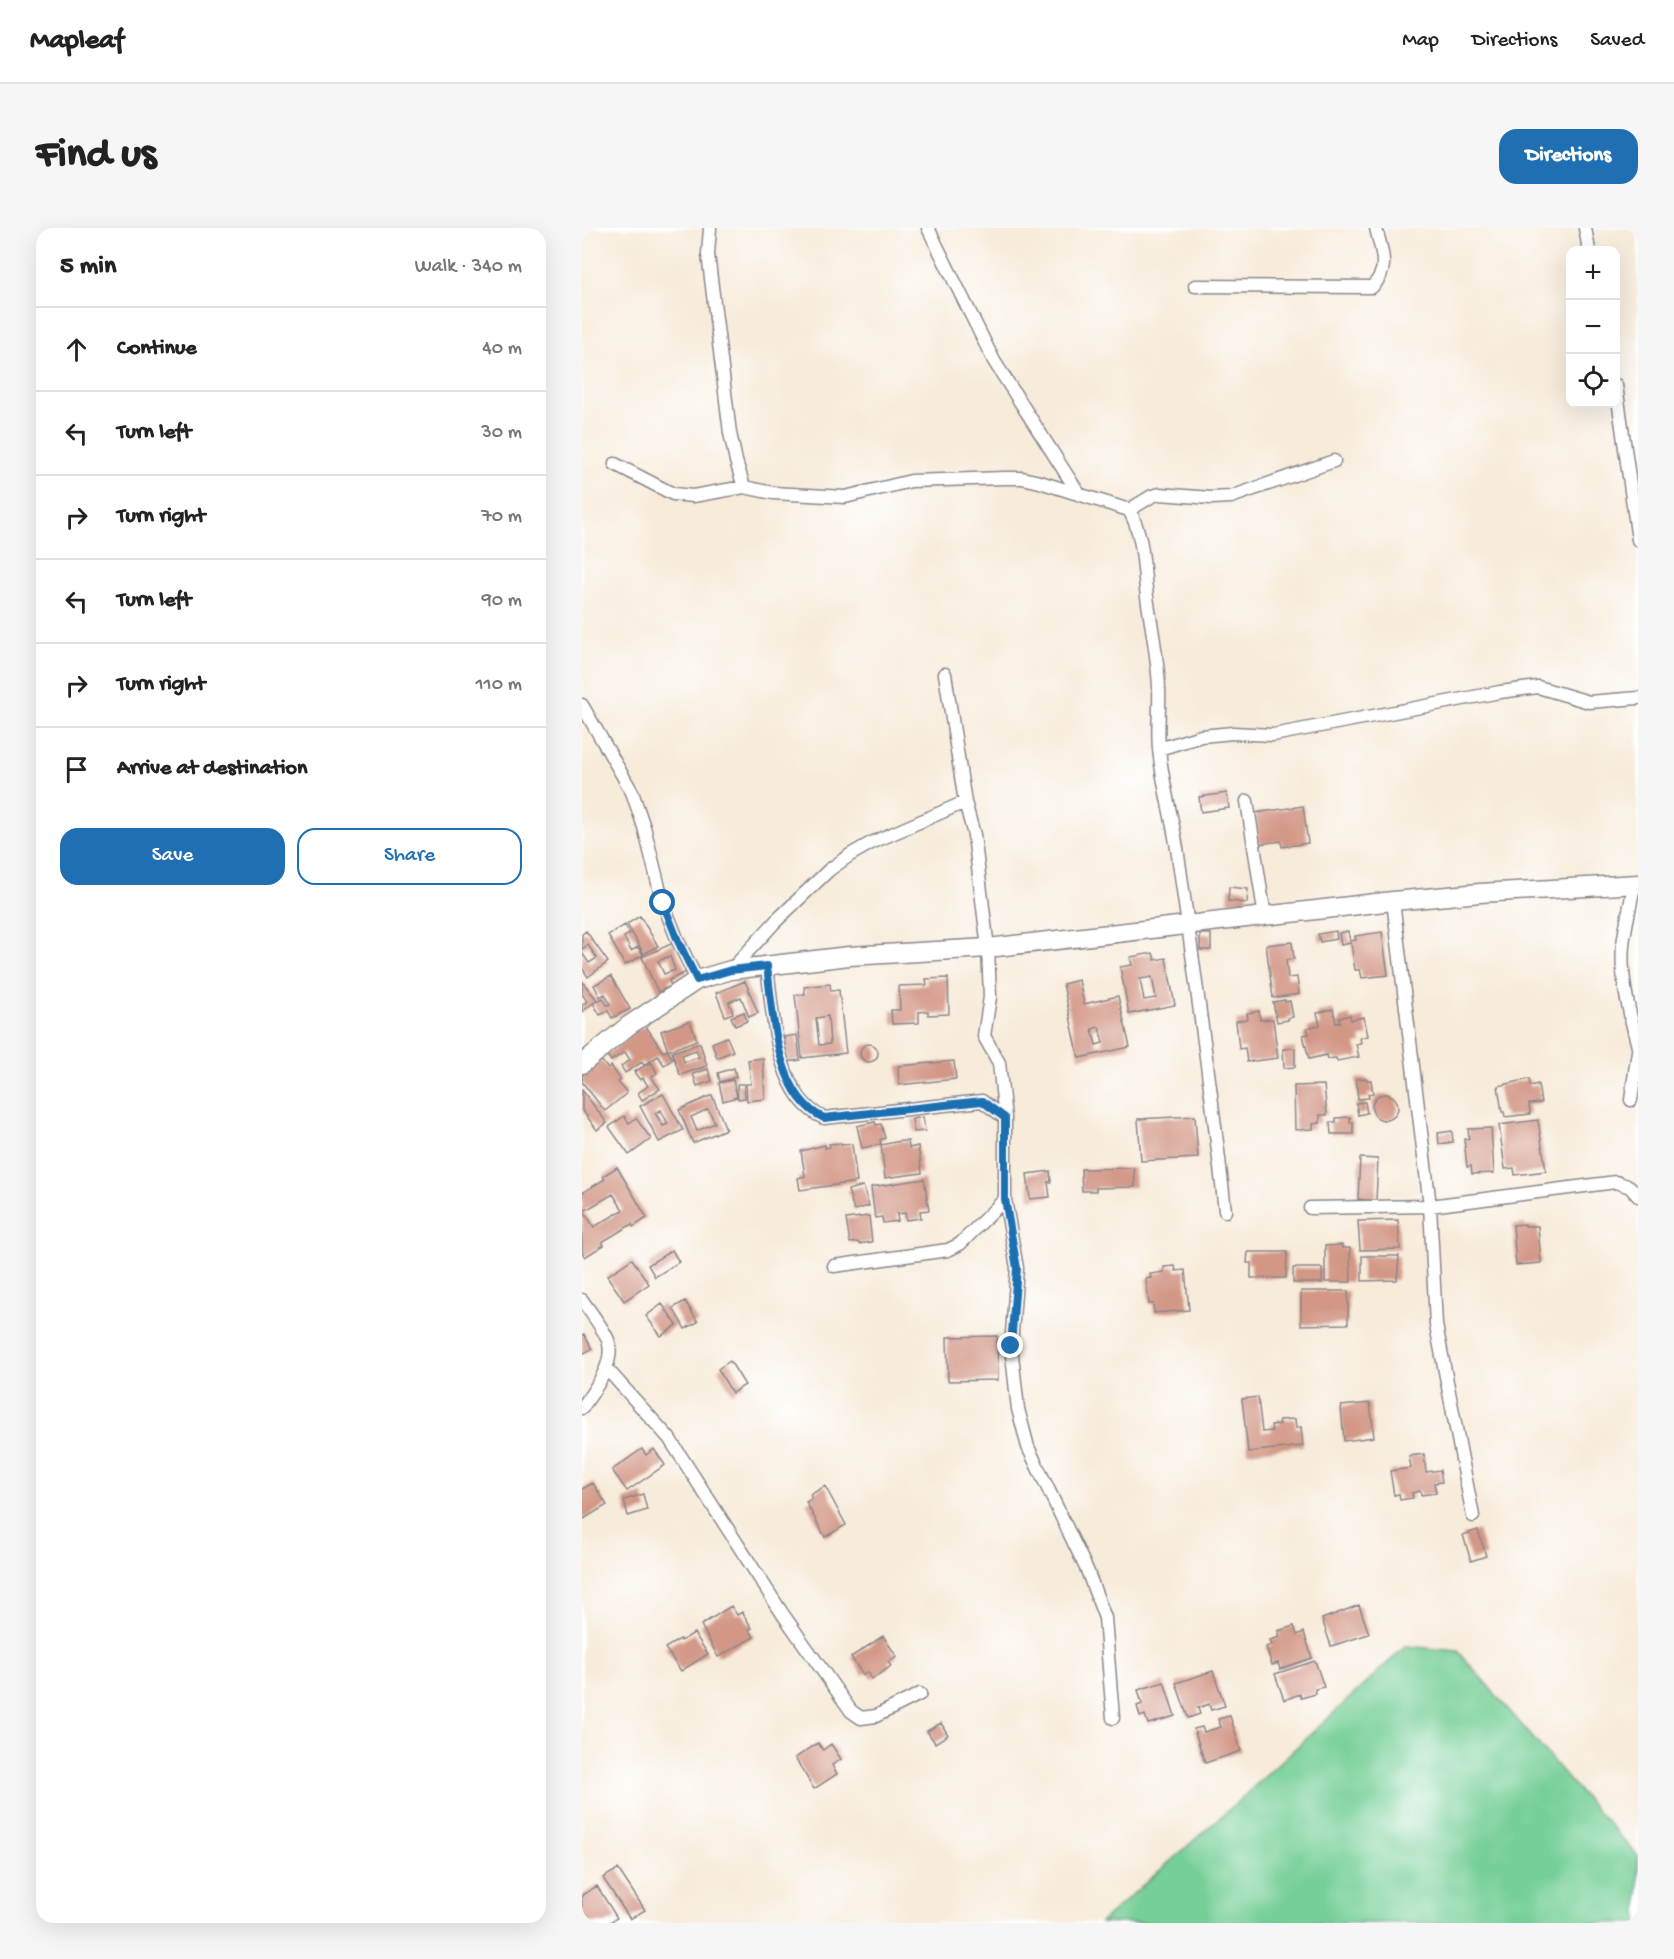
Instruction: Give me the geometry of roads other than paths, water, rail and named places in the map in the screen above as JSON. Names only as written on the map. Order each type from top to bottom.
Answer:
[{"type":"street","points":[[710,228],[708,254],[730,433],[744,487]]},
{"type":"street","points":[[928,228],[994,362],[1079,494]]},
{"type":"street","points":[[1195,286],[1372,287],[1381,278],[1384,265],[1376,228]]},
{"type":"street","points":[[1585,228],[1588,246]]},
{"type":"street","points":[[1620,408],[1635,500],[1638,540]]},
{"type":"street","points":[[1129,510],[1152,496],[1160,494],[1211,498],[1231,497],[1334,461]]},
{"type":"street","points":[[615,464],[673,494],[693,496],[744,487],[773,493],[845,497],[911,481],[1004,478],[1031,480],[1129,510],[1137,524],[1156,650],[1159,749],[1177,847],[1211,1083],[1225,1211]]},
{"type":"street","points":[[945,674],[964,802],[974,835],[988,948],[990,997],[984,1036],[999,1064],[1005,1118],[1005,1199],[1017,1268],[1011,1346],[1018,1408],[1028,1447],[1087,1570],[1105,1618],[1113,1718]]},
{"type":"street","points":[[1159,749],[1201,736],[1233,733],[1273,735],[1500,692],[1538,687],[1589,702],[1638,698]]},
{"type":"street","points":[[582,705],[632,792],[644,827],[663,903],[697,980]]},
{"type":"street","points":[[1247,801],[1265,917]]},
{"type":"street","points":[[731,970],[829,870],[871,843],[964,802]]},
{"type":"street","points":[[582,1064],[628,1026],[697,980],[731,970],[849,956],[988,948],[1393,901],[1480,893],[1636,884],[1623,944],[1627,1006],[1638,1049],[1631,1100]]},
{"type":"street","points":[[1393,901],[1430,1206],[1436,1325],[1473,1516]]},
{"type":"street","points":[[767,966],[778,1051],[788,1079],[812,1113],[824,1118],[982,1101],[1005,1118]]},
{"type":"street","points":[[1310,1208],[1430,1206],[1616,1182],[1630,1187],[1638,1196]]},
{"type":"street","points":[[834,1266],[948,1250],[960,1244],[1005,1199]]},
{"type":"street","points":[[582,1300],[609,1342],[610,1350],[606,1368],[582,1408]]},
{"type":"street","points":[[606,1368],[669,1438],[782,1612],[851,1711],[861,1718],[876,1716],[920,1694]]}]
